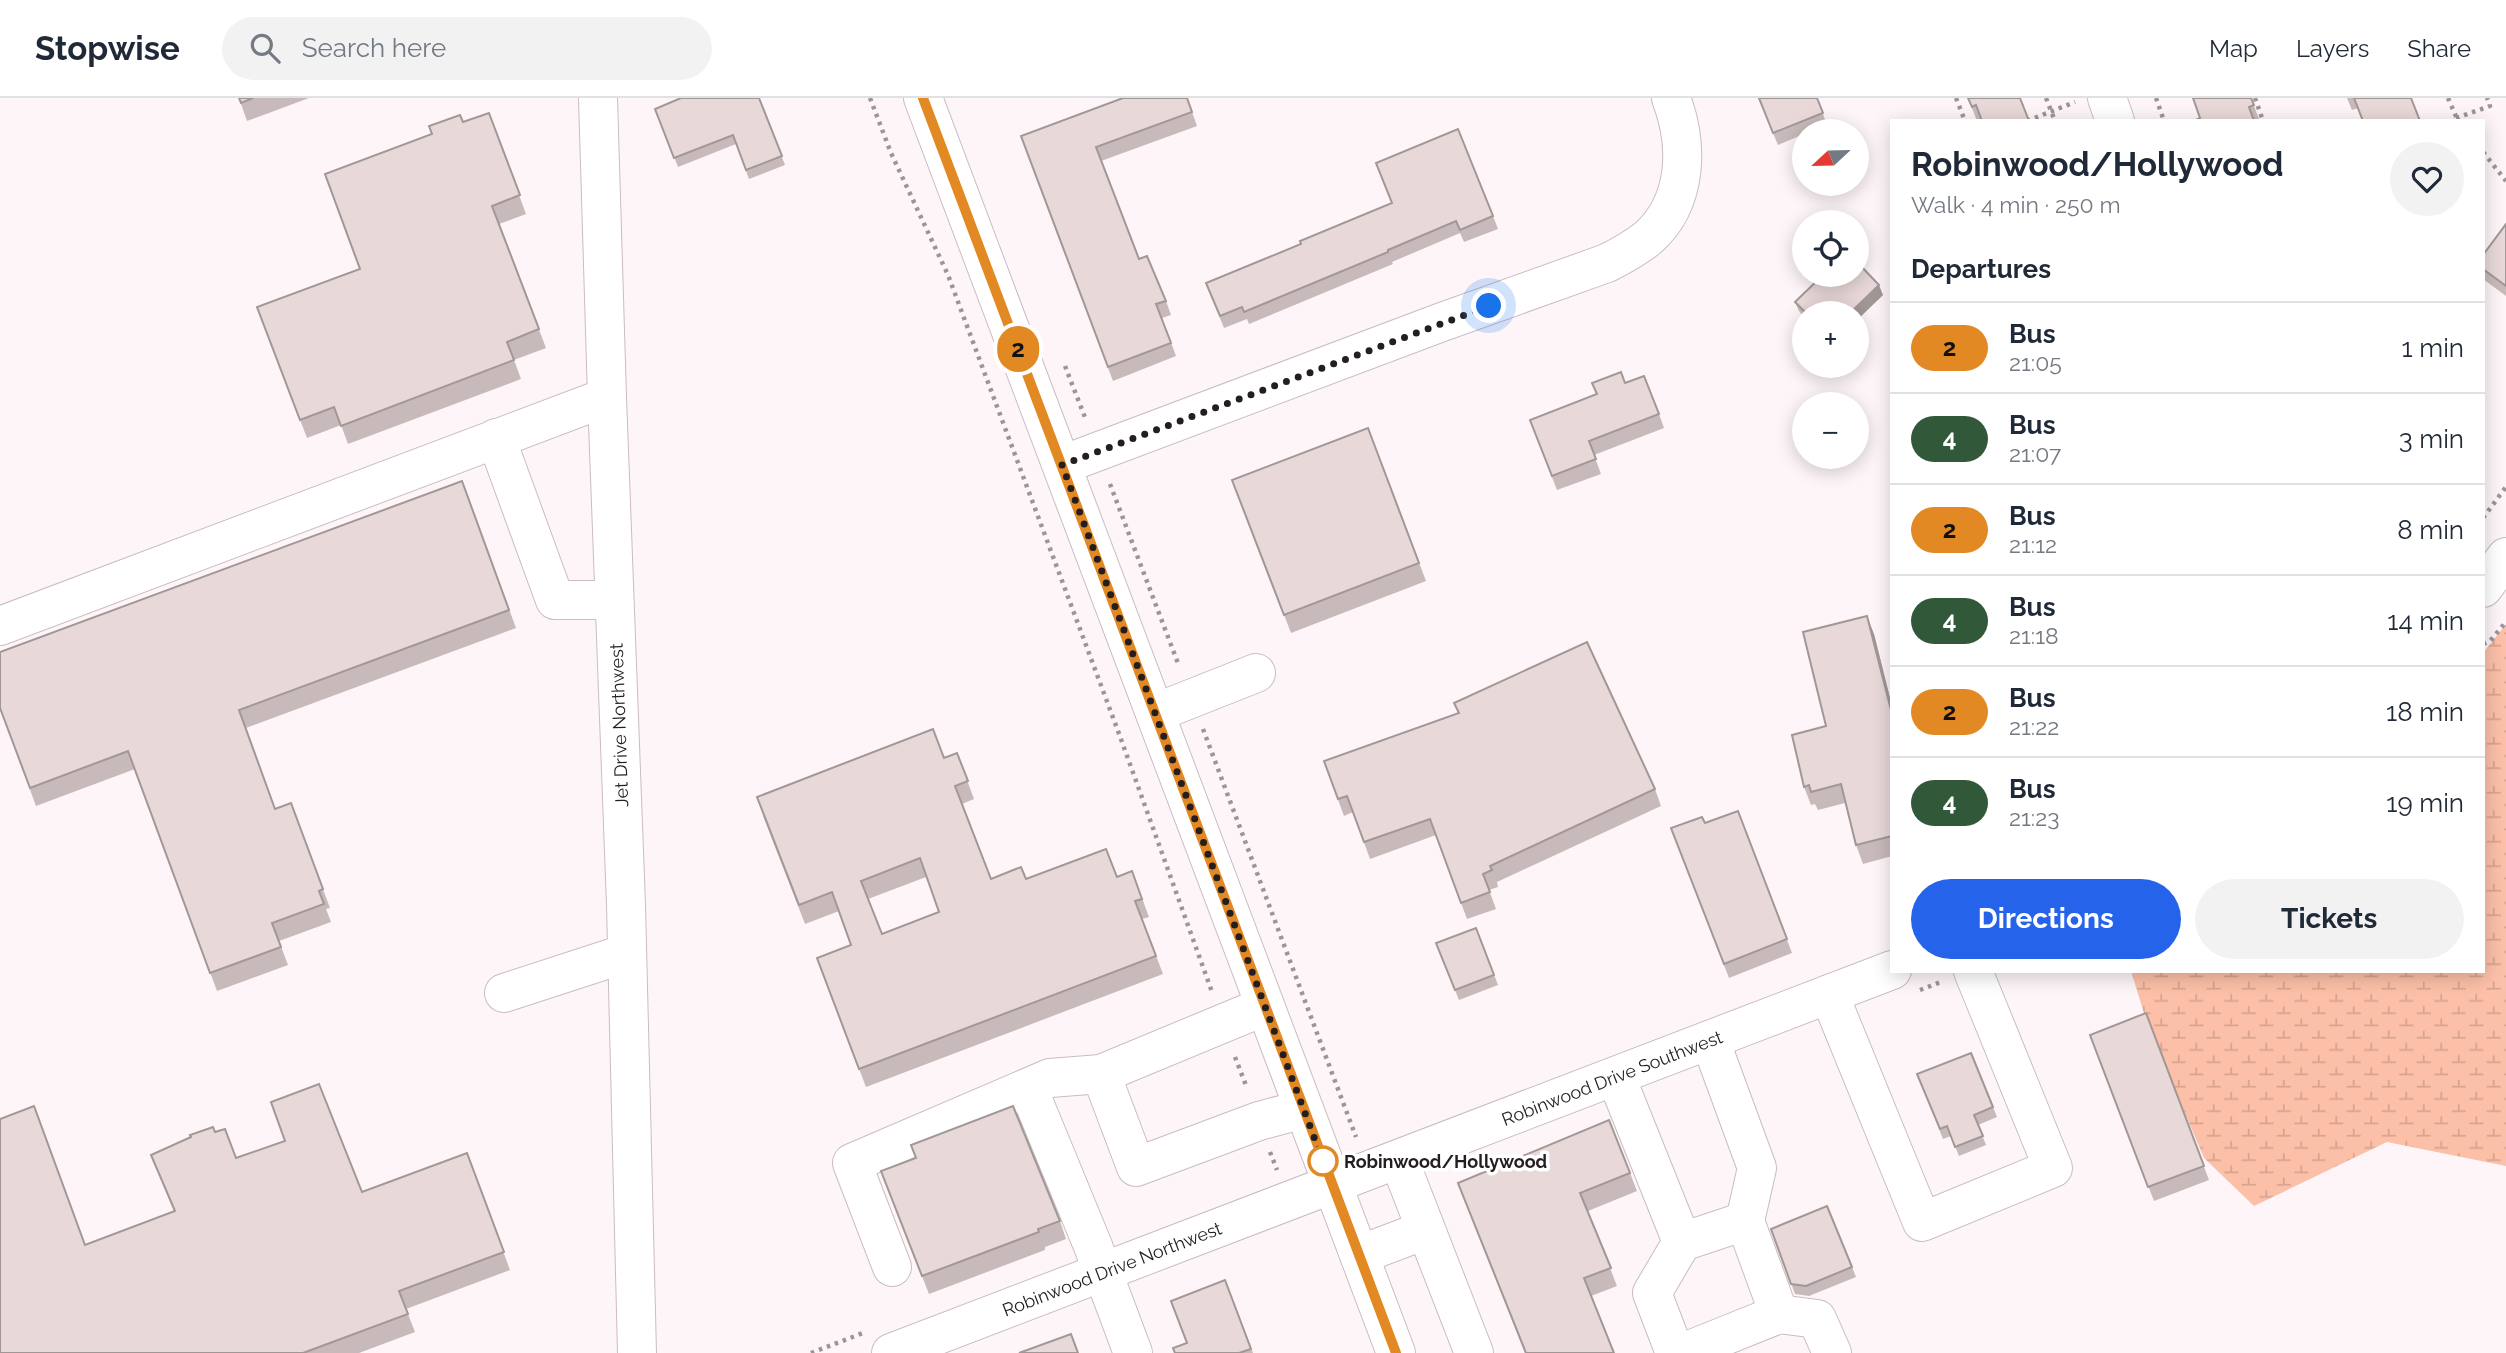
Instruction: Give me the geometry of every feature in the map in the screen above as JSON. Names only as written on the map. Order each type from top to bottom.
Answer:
[{"type":"street","name":"Jet Drive Northwest","points":[[598,98],[628,953],[637,1353]]},
{"type":"street","points":[[923,98],[1396,1353]]},
{"type":"street","points":[[1062,465],[1606,263],[1649,236],[1667,214],[1675,198],[1684,162],[1681,130],[1671,98]]},
{"type":"street","points":[[2106,98],[2114,119]]},
{"type":"street","points":[[0,626],[607,397]]},
{"type":"street","points":[[496,438],[555,600],[614,600]]},
{"type":"street","points":[[2485,585],[2506,557]]},
{"type":"street","points":[[1155,713],[1256,673]]},
{"type":"street","points":[[504,993],[628,953]]},
{"type":"street","name":"Robinwood Drive Southwest","points":[[1333,1186],[1890,971]]},
{"type":"street","points":[[1829,994],[1922,1222],[2053,1168],[1974,973]]},
{"type":"street","points":[[892,1268],[852,1163],[1050,1078],[1101,1074],[1265,1006]]},
{"type":"street","points":[[1710,1040],[1756,1168],[1745,1221],[1779,1314]]},
{"type":"street","points":[[1101,1074],[1136,1167],[1259,1121],[1304,1109]]},
{"type":"street","points":[[1616,1077],[1682,1242]]},
{"type":"street","points":[[1028,1088],[1133,1353]]},
{"type":"street","points":[[1399,1160],[1472,1352]]},
{"type":"street","name":"Robinwood Drive Northwest","points":[[891,1353],[963,1340],[1103,1273],[1333,1186]]},
{"type":"street","points":[[1675,1353],[1652,1293],[1682,1242],[1745,1221]]},
{"type":"street","points":[[1359,1255],[1425,1230]]},
{"type":"street","points":[[1682,1353],[1779,1314],[1817,1319],[1832,1353]]},
{"type":"path","points":[[870,98],[891,153],[948,275],[1114,718],[1279,1175]]},
{"type":"path","points":[[1956,98],[1964,119]]},
{"type":"path","points":[[2046,98],[2054,119]]},
{"type":"path","points":[[2032,119],[2085,98]]},
{"type":"path","points":[[2156,98],[2163,119]]},
{"type":"path","points":[[2255,98],[2262,119]]},
{"type":"path","points":[[2448,98],[2457,119],[2490,106],[2487,98]]},
{"type":"path","points":[[2485,155],[2506,181]]},
{"type":"path","points":[[2485,515],[2506,487]]},
{"type":"path","points":[[2485,643],[2506,622]]},
{"type":"green space","points":[[2506,624],[2506,1166],[2387,1142],[2254,1206],[2204,1158],[2148,1026],[2132,973],[2485,973],[2485,650]]},
{"type":"building","points":[[239,98],[253,98],[241,103]]},
{"type":"building","points":[[681,98],[759,98],[782,156],[746,170],[733,135],[674,158],[655,109]]},
{"type":"building","points":[[1123,98],[1187,98],[1192,112],[1096,147],[1139,259],[1147,256],[1166,301],[1156,304],[1171,343],[1108,367],[1021,136]]},
{"type":"building","points":[[1759,98],[1817,98],[1823,113],[1808,119],[1792,119],[1792,125],[1773,133]]},
{"type":"building","points":[[1968,98],[2020,98],[2028,119],[1981,119],[1976,105],[1972,107]]},
{"type":"building","points":[[2193,98],[2251,98],[2254,105],[2249,107],[2253,119],[2198,119],[2200,118]]},
{"type":"building","points":[[2354,98],[2411,98],[2419,119],[2362,119]]},
{"type":"building","points":[[489,113],[520,195],[492,206],[539,329],[507,342],[514,360],[341,426],[334,407],[300,420],[257,307],[360,269],[325,174],[432,134],[429,126],[460,115],[463,122]]},
{"type":"building","points":[[1458,129],[1493,216],[1460,230],[1456,221],[1244,312],[1242,307],[1220,316],[1206,283],[1392,203],[1376,163]]},
{"type":"building","points":[[2506,224],[2506,286],[2485,270],[2485,252]]},
{"type":"building","points":[[1869,275],[1879,285],[1862,301],[1796,301],[1811,287],[1869,287]]},
{"type":"building","points":[[1621,372],[1625,383],[1644,376],[1659,414],[1589,441],[1596,459],[1552,476],[1530,420],[1597,394],[1592,383]]},
{"type":"building","points":[[1368,428],[1419,563],[1284,615],[1232,480]]},
{"type":"building","points":[[462,481],[509,610],[239,710],[275,809],[291,803],[323,889],[319,891],[324,904],[272,923],[281,947],[210,973],[128,751],[30,788],[0,708],[0,652]]},
{"type":"building","points":[[1867,616],[1890,706],[1890,836],[1856,845],[1841,784],[1811,792],[1809,785],[1804,787],[1792,735],[1826,726],[1803,632]]},
{"type":"building","points":[[1587,642],[1655,789],[1490,866],[1492,870],[1483,874],[1490,892],[1461,903],[1430,819],[1364,842],[1347,796],[1338,799],[1324,761],[1459,713],[1454,703]]},
{"type":"building","points":[[933,729],[944,758],[957,753],[968,781],[955,786],[991,879],[1021,867],[1026,879],[1106,849],[1117,877],[1132,871],[1142,899],[1135,901],[1156,956],[859,1069],[817,958],[851,945],[832,892],[799,905],[757,797]],"holes":[[[920,858],[939,912],[882,934],[861,881]]]},
{"type":"building","points":[[1738,811],[1787,939],[1724,964],[1671,828],[1702,817],[1705,823]]},
{"type":"building","points":[[1476,928],[1494,975],[1455,990],[1436,943]]},
{"type":"building","points":[[2146,1013],[2204,1166],[2148,1187],[2090,1035]]},
{"type":"building","points":[[1971,1053],[1993,1107],[1974,1115],[1983,1136],[1955,1147],[1947,1126],[1940,1129],[1917,1074]]},
{"type":"building","points":[[319,1084],[362,1192],[467,1153],[504,1252],[399,1291],[408,1314],[303,1353],[0,1353],[0,1119],[34,1106],[85,1245],[175,1211],[151,1155],[191,1137],[190,1135],[213,1127],[215,1132],[225,1129],[236,1158],[285,1141],[271,1102]]},
{"type":"building","points":[[1013,1106],[1060,1221],[1038,1229],[1039,1232],[922,1276],[881,1171],[916,1158],[911,1145]]},
{"type":"building","points":[[1609,1120],[1630,1173],[1580,1193],[1611,1268],[1584,1278],[1614,1353],[1526,1353],[1458,1183]]},
{"type":"building","points":[[1827,1206],[1852,1267],[1806,1286],[1791,1284],[1771,1229]]},
{"type":"building","points":[[1225,1280],[1251,1349],[1239,1353],[1175,1353],[1173,1348],[1187,1343],[1171,1301]]},
{"type":"building","points":[[1071,1334],[1078,1353],[1019,1353]]},
{"type":"bus line","name":"2","points":[[923,98],[1396,1353]]},
{"type":"place","name":"Robinwood/Hollywood","points":[[1323,1161]]},
{"type":"route","points":[[1323,1161],[1062,465],[1489,306]]}]
